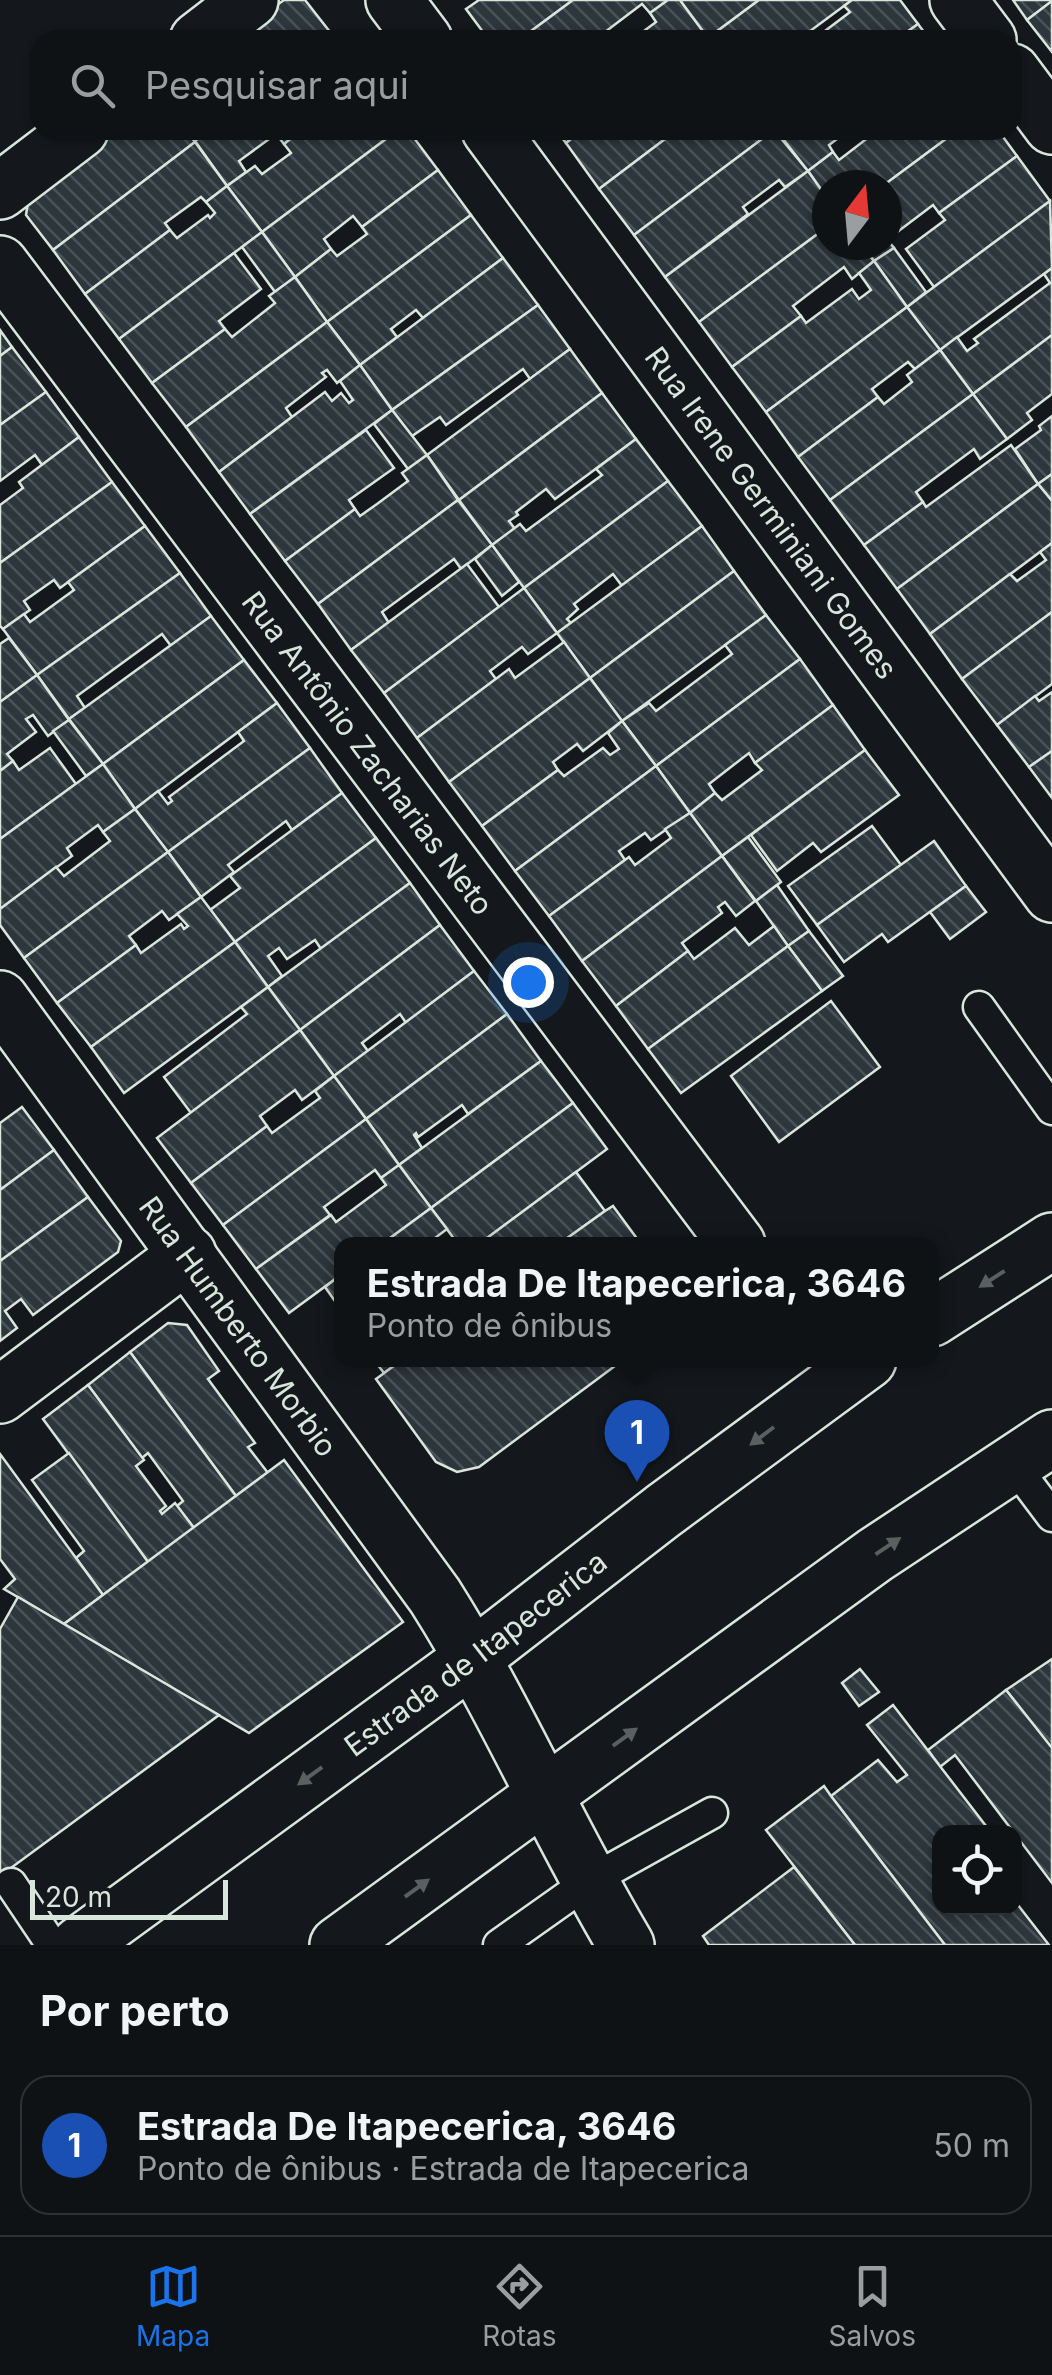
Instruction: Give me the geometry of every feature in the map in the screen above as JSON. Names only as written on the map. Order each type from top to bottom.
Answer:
[{"type":"street","points":[[211,30],[250,0]]},
{"type":"street","points":[[394,0],[416,30]]},
{"type":"street","points":[[958,0],[980,30]]},
{"type":"street","points":[[1022,86],[1052,126]]},
{"type":"street","points":[[0,191],[67,140]]},
{"type":"street","name":"Rua Irene Germiniani Gomes","points":[[497,140],[1046,874]]},
{"type":"street","name":"Rua Antônio Zacharias Neto","points":[[0,264],[733,1237]]},
{"type":"street","name":"Rua Humberto Morbio","points":[[0,999],[435,1596],[474,1657],[588,1882],[626,1945]]},
{"type":"street","points":[[939,1313],[1052,1240]]},
{"type":"street","points":[[0,1396],[188,1254]]},
{"type":"street","name":"Estrada de Itapecerica","points":[[79,1945],[474,1657],[843,1367]]},
{"type":"street","points":[[338,1945],[875,1554],[1032,1451]]},
{"type":"lane","points":[[978,1007],[1052,1109]]},
{"type":"lane","points":[[1032,1451],[1052,1516]]},
{"type":"lane","points":[[499,1945],[588,1882],[712,1813]]},
{"type":"lane","points":[[11,1884],[52,1945]]},
{"type":"building","points":[[284,0],[305,0],[329,30],[242,30]]},
{"type":"building","points":[[479,0],[573,0],[532,30],[482,30],[466,9]]},
{"type":"building","points":[[573,0],[668,0],[650,13],[642,4],[608,30],[532,30]]},
{"type":"building","points":[[668,0],[680,0],[702,30],[645,30],[656,22],[650,13]]},
{"type":"building","points":[[680,0],[759,0],[719,30],[702,30]]},
{"type":"building","points":[[759,0],[852,0],[812,30],[719,30]]},
{"type":"building","points":[[852,0],[900,0],[918,24],[910,30],[826,30],[850,12],[844,6]]},
{"type":"building","points":[[1013,0],[1052,0],[1052,1],[1027,20]]},
{"type":"building","points":[[1052,1],[1052,52],[1027,20]]},
{"type":"building","points":[[89,140],[195,142],[53,250],[26,215],[31,183]]},
{"type":"building","points":[[268,140],[239,161],[246,172],[227,186],[195,141]]},
{"type":"building","points":[[289,140],[385,140],[262,232],[227,186],[255,166],[262,174],[291,153],[284,144]]},
{"type":"building","points":[[385,140],[416,140],[438,170],[362,227],[353,216],[324,239],[331,249],[295,277],[262,232]]},
{"type":"building","points":[[570,140],[664,140],[599,189],[566,143]]},
{"type":"building","points":[[664,140],[761,140],[634,235],[599,189]]},
{"type":"building","points":[[761,140],[782,140],[808,171],[785,187],[779,180],[743,207],[748,214],[665,277],[634,235]]},
{"type":"building","points":[[784,140],[836,140],[829,145],[833,152],[808,171]]},
{"type":"building","points":[[865,140],[945,140],[902,172],[812,170],[812,177],[808,171],[833,152],[839,160]]},
{"type":"building","points":[[945,140],[1005,140],[1017,156],[939,213],[933,205],[902,228],[902,172]]},
{"type":"building","points":[[195,142],[227,186],[206,202],[201,197],[165,223],[170,230],[85,294],[53,250]]},
{"type":"building","points":[[1017,156],[1050,201],[934,287],[906,249],[945,220],[939,213]]},
{"type":"building","points":[[438,170],[471,215],[327,322],[295,277],[331,249],[337,256],[367,234],[362,227]]},
{"type":"building","points":[[808,171],[812,177],[812,238],[699,322],[665,277]]},
{"type":"building","points":[[227,186],[262,232],[119,339],[85,294],[170,230],[177,238],[208,215],[210,218],[215,213],[206,202]]},
{"type":"building","points":[[1050,201],[1052,268],[940,350],[907,307]]},
{"type":"building","points":[[471,215],[503,258],[423,318],[416,310],[391,329],[397,337],[360,365],[327,322]]},
{"type":"building","points":[[262,232],[295,277],[275,292],[242,247]]},
{"type":"building","points":[[812,238],[812,260],[874,261],[852,279],[844,267],[793,306],[801,316],[732,367],[699,322]]},
{"type":"building","points":[[234,253],[261,289],[219,321],[225,329],[152,383],[119,339]]},
{"type":"building","points":[[503,258],[538,305],[392,410],[360,365]]},
{"type":"building","points":[[902,259],[926,292],[907,307],[874,261]]},
{"type":"building","points":[[874,261],[907,307],[766,412],[732,367],[801,316],[806,323],[852,289],[859,299],[871,290],[859,273]]},
{"type":"building","points":[[1052,268],[1052,335],[973,394],[940,350],[957,337],[967,351],[978,343],[974,339],[1050,283],[1044,274]]},
{"type":"building","points":[[295,277],[327,322],[186,427],[152,383],[225,329],[232,337],[275,303],[269,296]]},
{"type":"building","points":[[538,305],[570,349],[530,379],[523,369],[446,425],[440,417],[412,436],[392,410]]},
{"type":"building","points":[[907,307],[940,350],[915,369],[908,362],[872,389],[878,397],[798,457],[766,412]]},
{"type":"building","points":[[327,322],[360,365],[337,383],[327,370],[322,373],[326,377],[286,408],[292,417],[219,472],[186,427]]},
{"type":"building","points":[[0,330],[12,347],[0,356]]},
{"type":"building","points":[[1052,335],[1052,394],[1027,413],[1032,420],[1007,439],[973,394]]},
{"type":"building","points":[[12,347],[46,392],[0,425],[0,356]]},
{"type":"building","points":[[570,349],[602,393],[459,500],[427,455]]},
{"type":"building","points":[[940,350],[973,394],[830,500],[798,457],[878,397],[884,404],[912,382],[907,375]]},
{"type":"building","points":[[360,365],[392,410],[250,514],[219,472],[325,392],[332,401],[341,393],[349,403],[353,400],[340,381]]},
{"type":"building","points":[[46,392],[79,437],[42,465],[35,455],[0,481],[0,425]]},
{"type":"building","points":[[602,393],[636,439],[555,499],[546,489],[516,512],[518,515],[509,521],[515,529],[492,545],[459,500]]},
{"type":"building","points":[[973,394],[1007,439],[980,459],[974,449],[916,492],[923,502],[864,545],[830,500]]},
{"type":"building","points":[[392,410],[427,455],[408,469],[374,424]]},
{"type":"building","points":[[1052,416],[1052,474],[1038,484],[1015,449],[1041,430],[1039,426]]},
{"type":"building","points":[[366,430],[394,468],[349,500],[355,509],[285,561],[250,514]]},
{"type":"building","points":[[79,437],[112,482],[0,563],[0,505],[23,488],[19,482]]},
{"type":"building","points":[[636,439],[668,481],[524,588],[492,545],[520,524],[526,531],[602,475],[596,469]]},
{"type":"building","points":[[1011,445],[1038,484],[897,589],[864,545],[923,502],[926,507]]},
{"type":"building","points":[[427,455],[458,500],[318,604],[285,561],[355,509],[360,516],[408,481],[402,473]]},
{"type":"building","points":[[1052,474],[1052,501],[1038,484]]},
{"type":"building","points":[[668,481],[702,526],[622,586],[613,574],[574,604],[578,609],[567,619],[571,623],[557,633],[524,588]]},
{"type":"building","points":[[112,482],[145,526],[60,588],[54,580],[24,601],[30,610],[3,629],[0,563]]},
{"type":"building","points":[[1038,484],[1052,501],[1052,543],[930,634],[897,589]]},
{"type":"building","points":[[458,500],[492,545],[461,569],[454,559],[382,612],[389,623],[351,650],[318,604]]},
{"type":"building","points":[[145,526],[180,573],[37,675],[3,629],[24,614],[30,622],[74,590],[68,582]]},
{"type":"building","points":[[702,526],[734,571],[590,678],[557,633]]},
{"type":"building","points":[[1052,543],[1052,612],[962,679],[930,634],[1010,574],[1017,581],[1046,560],[1040,552]]},
{"type":"building","points":[[492,545],[519,582],[502,596],[475,559]]},
{"type":"building","points":[[467,564],[499,607],[384,693],[351,650]]},
{"type":"building","points":[[734,571],[766,615],[622,721],[590,678]]},
{"type":"building","points":[[180,573],[211,616],[171,646],[162,634],[77,696],[85,708],[69,719],[37,675]]},
{"type":"building","points":[[524,588],[557,633],[528,654],[522,647],[490,671],[496,679],[417,738],[384,693]]},
{"type":"building","points":[[1052,612],[1052,684],[997,725],[962,679]]},
{"type":"building","points":[[766,615],[800,659],[656,766],[622,721],[649,703],[656,711],[732,654],[725,645]]},
{"type":"building","points":[[211,616],[244,660],[103,764],[69,719]]},
{"type":"building","points":[[9,638],[37,675],[0,702],[0,644]]},
{"type":"building","points":[[564,642],[590,678],[449,782],[417,738],[509,669],[515,678]]},
{"type":"building","points":[[800,659],[833,705],[755,763],[749,753],[709,784],[715,793],[690,813],[656,766]]},
{"type":"building","points":[[244,660],[277,703],[135,809],[103,764]]},
{"type":"building","points":[[37,675],[69,720],[48,736],[33,715],[26,719],[36,732],[7,754],[13,761],[0,771],[0,702]]},
{"type":"building","points":[[590,678],[622,721],[583,751],[577,744],[553,762],[558,770],[482,826],[449,782]]},
{"type":"building","points":[[1052,692],[1052,751],[1029,767],[997,725],[1035,696],[1039,701]]},
{"type":"building","points":[[277,703],[310,748],[168,852],[135,809],[158,791],[168,804],[172,801],[169,797],[244,741],[238,732]]},
{"type":"building","points":[[833,705],[865,750],[722,856],[690,813],[715,793],[722,800],[762,770],[755,763]]},
{"type":"building","points":[[69,720],[103,764],[86,776],[53,731]]},
{"type":"building","points":[[622,721],[656,766],[515,871],[482,826],[558,770],[564,776],[603,748],[610,755],[619,749],[608,733]]},
{"type":"building","points":[[50,748],[76,784],[0,839],[0,771],[13,761],[19,770]]},
{"type":"building","points":[[310,748],[342,793],[292,830],[286,821],[228,865],[234,872],[201,897],[168,852]]},
{"type":"building","points":[[865,750],[899,795],[821,852],[813,843],[777,871],[751,835]]},
{"type":"building","points":[[1052,751],[1052,798],[1029,767]]},
{"type":"building","points":[[103,764],[135,809],[103,832],[98,825],[67,848],[72,856],[0,909],[0,839]]},
{"type":"building","points":[[656,766],[690,813],[651,840],[645,833],[619,851],[625,860],[549,916],[515,871]]},
{"type":"building","points":[[342,793],[376,838],[235,942],[210,910],[240,888],[230,876]]},
{"type":"building","points":[[135,809],[168,852],[24,958],[0,925],[0,909],[56,867],[64,876],[110,841],[103,832]]},
{"type":"building","points":[[690,813],[722,856],[582,961],[549,916],[629,857],[635,865],[671,838],[665,829]]},
{"type":"building","points":[[872,826],[901,865],[817,925],[788,886]]},
{"type":"building","points":[[748,837],[781,882],[756,901],[722,856]]},
{"type":"building","points":[[376,838],[410,883],[321,949],[315,940],[287,959],[279,948],[268,956],[282,976],[268,987],[235,942]]},
{"type":"building","points":[[934,841],[966,886],[888,942],[882,934],[844,962],[817,925]]},
{"type":"building","points":[[168,852],[201,897],[169,920],[162,911],[129,936],[136,945],[57,1003],[24,958]]},
{"type":"building","points":[[722,856],[755,901],[736,916],[725,902],[718,907],[722,913],[682,943],[688,951],[616,1006],[582,961]]},
{"type":"building","points":[[410,883],[440,925],[300,1030],[268,987]]},
{"type":"building","points":[[777,885],[809,931],[788,946],[756,901]]},
{"type":"building","points":[[966,886],[986,912],[950,939],[930,912]]},
{"type":"building","points":[[201,897],[235,942],[91,1047],[57,1003],[136,945],[141,953],[181,924],[184,929],[188,926],[177,914]]},
{"type":"building","points":[[440,925],[474,971],[406,1023],[400,1014],[362,1043],[368,1051],[334,1076],[300,1030]]},
{"type":"building","points":[[774,926],[788,946],[648,1049],[616,1006],[688,951],[694,959],[735,928],[749,945]]},
{"type":"building","points":[[809,931],[843,976],[822,991],[788,946]]},
{"type":"building","points":[[235,942],[268,987],[124,1093],[91,1047]]},
{"type":"building","points":[[788,946],[822,991],[681,1093],[648,1049]]},
{"type":"building","points":[[474,971],[507,1014],[366,1119],[334,1076]]},
{"type":"building","points":[[268,987],[300,1030],[191,1113],[164,1077],[247,1014],[241,1007]]},
{"type":"building","points":[[831,1001],[880,1067],[779,1142],[731,1076]]},
{"type":"building","points":[[507,1014],[541,1061],[468,1114],[462,1105],[418,1137],[416,1133],[422,1148],[399,1165],[366,1119]]},
{"type":"building","points":[[300,1030],[334,1076],[302,1100],[295,1090],[260,1116],[267,1126],[191,1183],[157,1138]]},
{"type":"building","points":[[541,1061],[573,1103],[431,1208],[399,1165]]},
{"type":"building","points":[[334,1076],[366,1119],[223,1225],[191,1183],[267,1126],[272,1133],[320,1098],[315,1091]]},
{"type":"building","points":[[573,1103],[607,1149],[488,1237],[453,1237],[431,1208]]},
{"type":"building","points":[[22,1107],[54,1150],[0,1190],[0,1123]]},
{"type":"building","points":[[366,1119],[399,1165],[381,1178],[375,1170],[324,1207],[330,1215],[256,1269],[223,1225]]},
{"type":"building","points":[[54,1150],[88,1197],[0,1261],[0,1190]]},
{"type":"building","points":[[399,1165],[431,1208],[392,1237],[334,1237],[334,1280],[289,1313],[256,1269],[331,1215],[336,1222],[386,1185],[381,1178]]},
{"type":"building","points":[[576,1172],[605,1211],[569,1237],[488,1237]]},
{"type":"building","points":[[88,1197],[121,1241],[118,1252],[33,1315],[21,1299],[5,1311],[17,1328],[0,1341],[0,1261]]},
{"type":"building","points":[[613,1206],[636,1237],[569,1237]]},
{"type":"building","points":[[431,1208],[447,1229],[436,1237],[392,1237]]},
{"type":"building","points":[[334,1280],[334,1300],[325,1287]]},
{"type":"building","points":[[168,1323],[187,1325],[219,1371],[208,1379],[255,1443],[248,1447],[268,1473],[236,1496],[130,1352]]},
{"type":"building","points":[[130,1352],[236,1496],[194,1528],[177,1506],[183,1501],[148,1453],[142,1458],[88,1385]]},
{"type":"building","points":[[392,1367],[614,1367],[479,1467],[457,1472],[436,1462],[376,1379]]},
{"type":"building","points":[[88,1385],[144,1460],[136,1466],[166,1506],[160,1511],[162,1514],[175,1503],[194,1528],[148,1562],[43,1419]]},
{"type":"building","points":[[69,1453],[148,1562],[103,1595],[76,1558],[84,1551],[32,1480]]},
{"type":"building","points":[[0,1454],[103,1595],[64,1624],[4,1589],[15,1579],[0,1559]]},
{"type":"building","points":[[284,1460],[403,1622],[249,1733],[64,1624]]},
{"type":"building","points":[[18,1597],[219,1715],[0,1876],[0,1629]]},
{"type":"building","points":[[1052,1659],[1052,1749],[1006,1690]]},
{"type":"building","points":[[860,1669],[879,1692],[859,1706],[842,1683]]},
{"type":"building","points":[[1006,1690],[1052,1748],[1052,1883],[1022,1843],[1022,1825],[1008,1825],[955,1755],[940,1767],[928,1750]]},
{"type":"building","points":[[893,1705],[985,1825],[932,1825],[932,1915],[1022,1915],[1022,1910],[1049,1945],[945,1945],[831,1796],[878,1760],[897,1782],[907,1775],[867,1725]]},
{"type":"building","points":[[824,1786],[945,1945],[855,1945],[766,1830]]},
{"type":"building","points":[[794,1867],[855,1945],[709,1945],[703,1936]]},
{"type":"place","name":"Estrada De Itapecerica, 3646","points":[[637,1482]]}]
